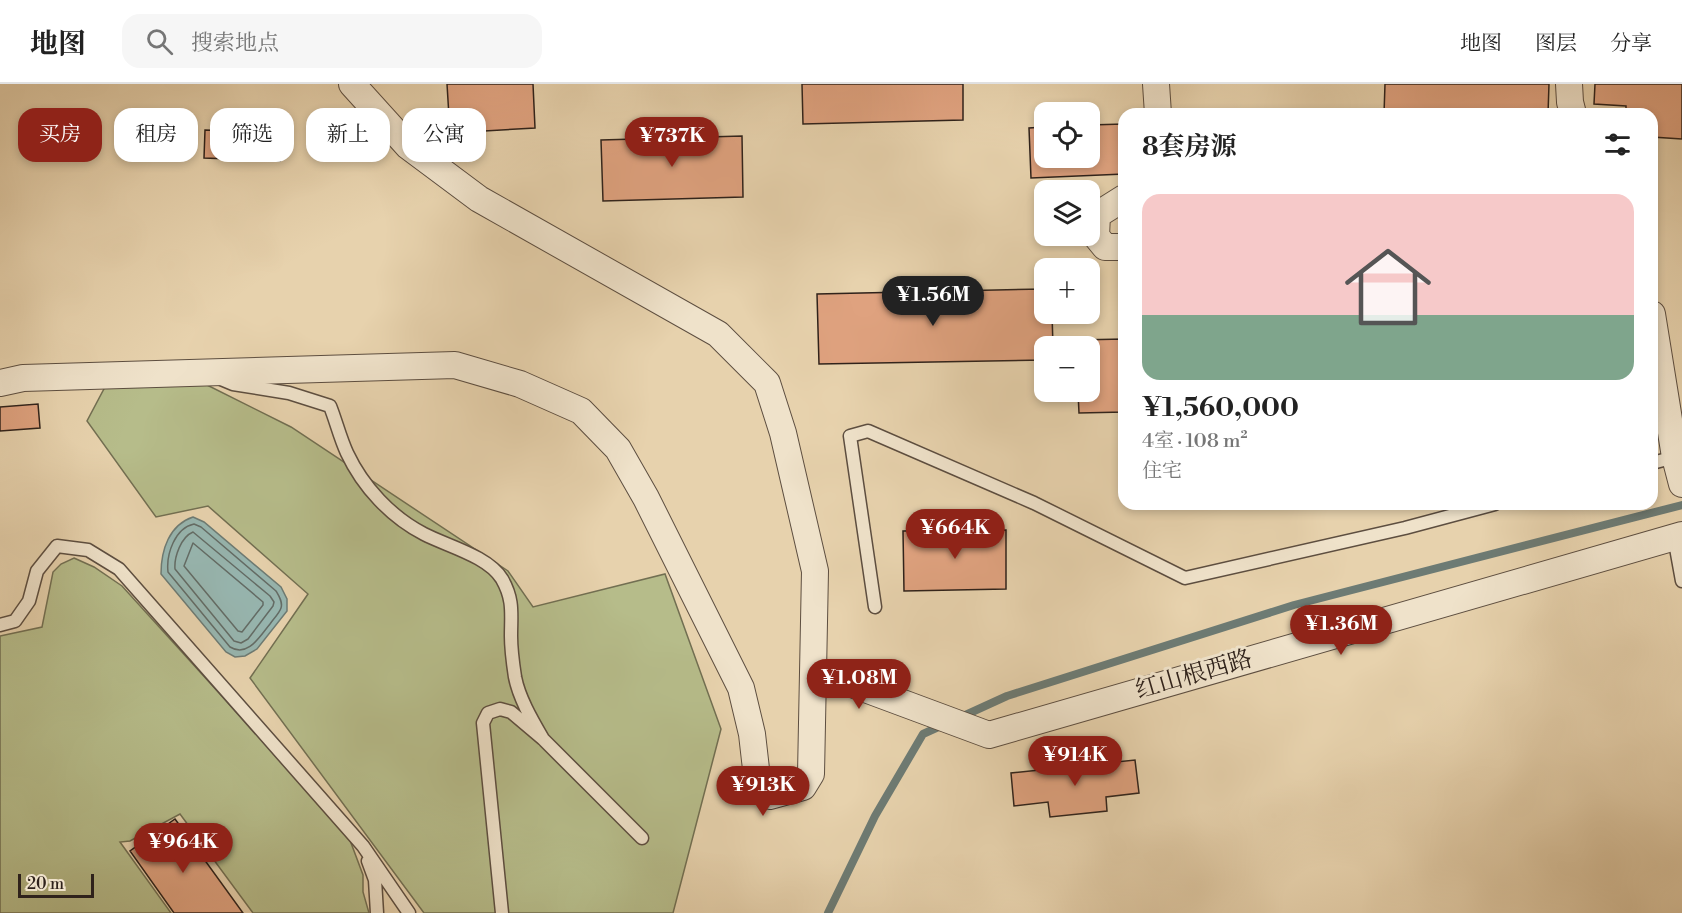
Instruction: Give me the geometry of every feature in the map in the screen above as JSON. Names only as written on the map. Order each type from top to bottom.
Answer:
[{"type":"street","points":[[0,382],[23,378],[455,365],[520,384],[581,411],[618,449],[624,459],[646,498],[741,688],[761,785],[770,796],[803,787],[811,774],[815,571],[783,433],[767,383],[718,334],[479,199],[408,146],[352,84]]},
{"type":"street","points":[[1156,84],[1158,108]]},
{"type":"street","points":[[1569,84],[1572,108]]},
{"type":"street","points":[[1118,201],[1096,214],[1096,236],[1105,247],[1118,247]]},
{"type":"street","points":[[1658,360],[1672,467]]},
{"type":"street","name":"红山根西路","points":[[814,670],[988,735],[1678,536]]},
{"type":"lane","points":[[203,372],[233,384],[289,393],[330,406],[347,453],[363,479],[390,512],[424,534],[453,546],[491,567],[502,579],[513,606],[511,637],[516,679],[530,717],[543,739]]},
{"type":"lane","points":[[875,607],[850,436],[868,431],[1034,503],[1185,578],[1405,528],[1472,510]]},
{"type":"lane","points":[[1678,536],[1682,581]]},
{"type":"lane","points":[[0,625],[15,621],[29,601],[38,571],[57,546],[88,550],[119,569],[363,846],[409,913]]},
{"type":"lane","points":[[502,913],[483,723],[488,713],[500,709],[511,712],[543,739],[642,838]]},
{"type":"lane","points":[[363,846],[375,880],[377,913]]},
{"type":"green space","points":[[207,385],[291,427],[508,571],[533,607],[665,574],[721,729],[673,913],[424,913],[250,678],[308,594],[208,506],[156,517],[87,421],[105,387]]},
{"type":"green space","points":[[74,558],[94,567],[122,586],[348,835],[363,875],[363,892],[369,913],[253,913],[180,814],[130,841],[120,842],[171,913],[0,913],[0,636],[42,627],[53,572],[61,564]]},
{"type":"water","points":[[193,517],[204,522],[281,587],[287,599],[287,611],[257,649],[245,656],[235,657],[226,652],[161,574],[165,548],[172,532]]},
{"type":"building","points":[[447,84],[533,84],[535,128],[486,131],[486,108],[448,108]]},
{"type":"building","points":[[802,84],[963,84],[963,120],[803,124]]},
{"type":"building","points":[[1385,84],[1549,84],[1548,108],[1384,108]]},
{"type":"building","points":[[1595,84],[1682,84],[1682,139],[1658,137],[1658,108],[1626,108],[1626,106],[1594,104]]},
{"type":"building","points":[[1118,124],[1118,174],[1031,178],[1029,128],[1034,128],[1034,168],[1100,168],[1100,125]]},
{"type":"building","points":[[205,130],[210,130],[210,158],[204,158]]},
{"type":"building","points":[[742,136],[743,197],[603,201],[601,140]]},
{"type":"building","points":[[1034,289],[1034,324],[1052,324],[1053,336],[1034,336],[1034,360],[819,364],[817,294]]},
{"type":"building","points":[[1118,339],[1118,412],[1079,413],[1078,402],[1100,402],[1100,340]]},
{"type":"building","points":[[38,404],[40,428],[0,431],[0,407]]},
{"type":"building","points":[[1006,530],[1006,589],[904,591],[903,531]]},
{"type":"building","points":[[1135,760],[1139,793],[1106,797],[1107,811],[1050,817],[1048,802],[1014,806],[1011,773]]},
{"type":"building","points":[[175,819],[243,913],[174,913],[130,851]]},
{"type":"waterway","points":[[961,717],[1007,696],[1294,605],[1682,505]]},
{"type":"waterway","points":[[828,913],[875,816],[923,734],[945,724]]}]
